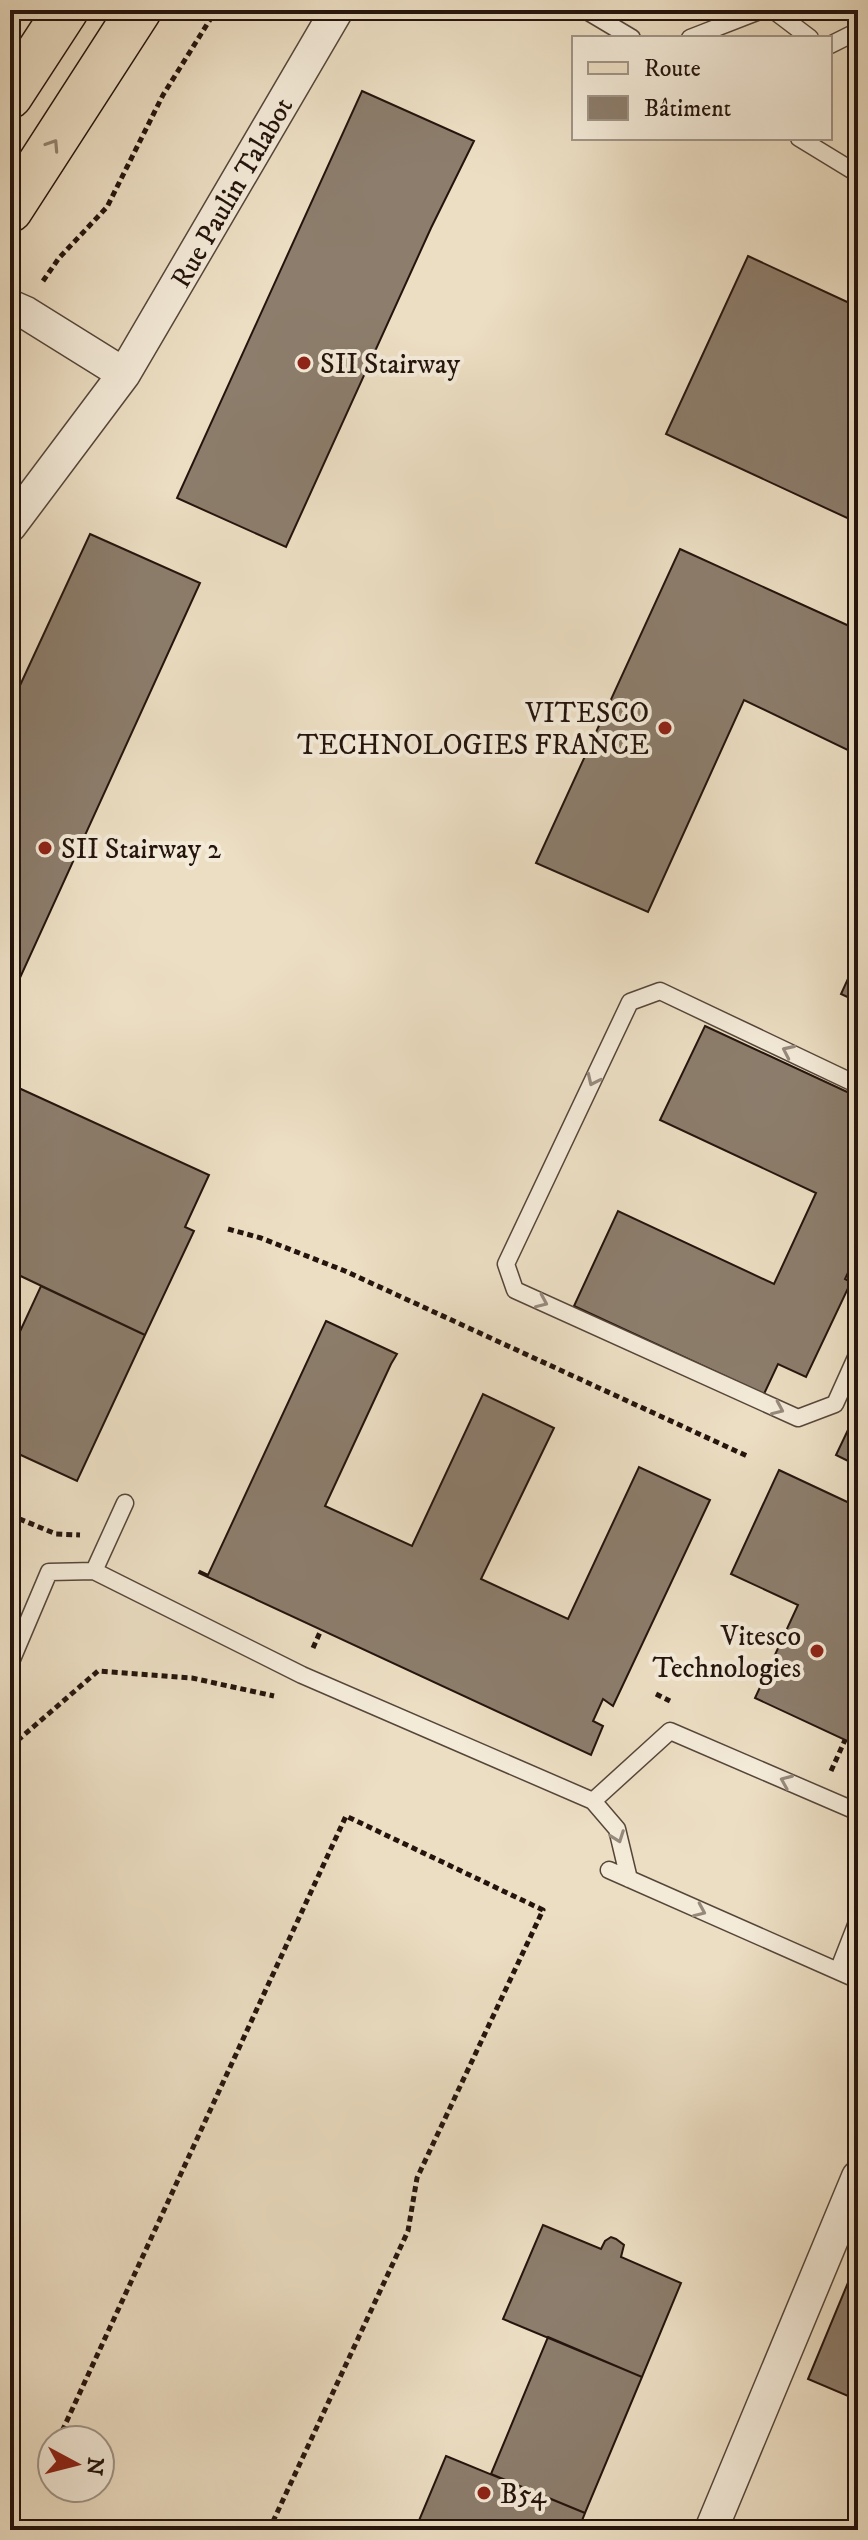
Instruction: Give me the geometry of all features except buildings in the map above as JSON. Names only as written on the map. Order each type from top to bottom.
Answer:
[{"type":"main road","points":[[10,96],[66,10]]},
{"type":"main road","points":[[10,210],[139,10]]},
{"type":"street","name":"Rue Paulin Talabot","points":[[10,526],[124,374],[337,10]]},
{"type":"street","points":[[10,306],[124,374]]},
{"type":"street","points":[[711,2530],[858,2177]]},
{"type":"lane","points":[[585,10],[629,36]]},
{"type":"lane","points":[[695,36],[762,10]]},
{"type":"lane","points":[[773,10],[807,36]]},
{"type":"lane","points":[[832,44],[858,31]]},
{"type":"lane","points":[[802,140],[858,174]]},
{"type":"lane","points":[[858,1085],[660,991],[630,1002],[506,1264],[515,1290],[798,1418],[835,1404],[858,1353]]},
{"type":"lane","points":[[94,1571],[125,1503]]},
{"type":"lane","points":[[11,1660],[49,1572],[94,1571],[302,1675],[593,1801],[617,1829],[629,1879]]},
{"type":"lane","points":[[593,1801],[670,1731],[858,1812]]},
{"type":"lane","points":[[609,1870],[858,1980]]},
{"type":"lane","points":[[838,1971],[858,1920]]},
{"type":"path","points":[[44,280],[59,258],[107,207],[163,95],[216,10]]},
{"type":"path","points":[[228,1229],[261,1238],[345,1271],[747,1456]]},
{"type":"path","points":[[10,1515],[56,1534],[85,1535]]},
{"type":"path","points":[[10,1747],[98,1671],[192,1678],[292,1700],[321,1630]]},
{"type":"path","points":[[831,1772],[845,1740]]},
{"type":"path","points":[[65,2424],[346,1816],[543,1910],[417,2178],[408,2231],[269,2530]]},
{"type":"place","name":"SII Stairway","points":[[304,363]]},
{"type":"place","name":"VITESCO TECHNOLOGIES FRANCE","points":[[665,728]]},
{"type":"place","name":"SII Stairway 2","points":[[45,848]]},
{"type":"place","name":"Vitesco Technologies","points":[[817,1651]]},
{"type":"place","name":"B54","points":[[484,2493]]}]
